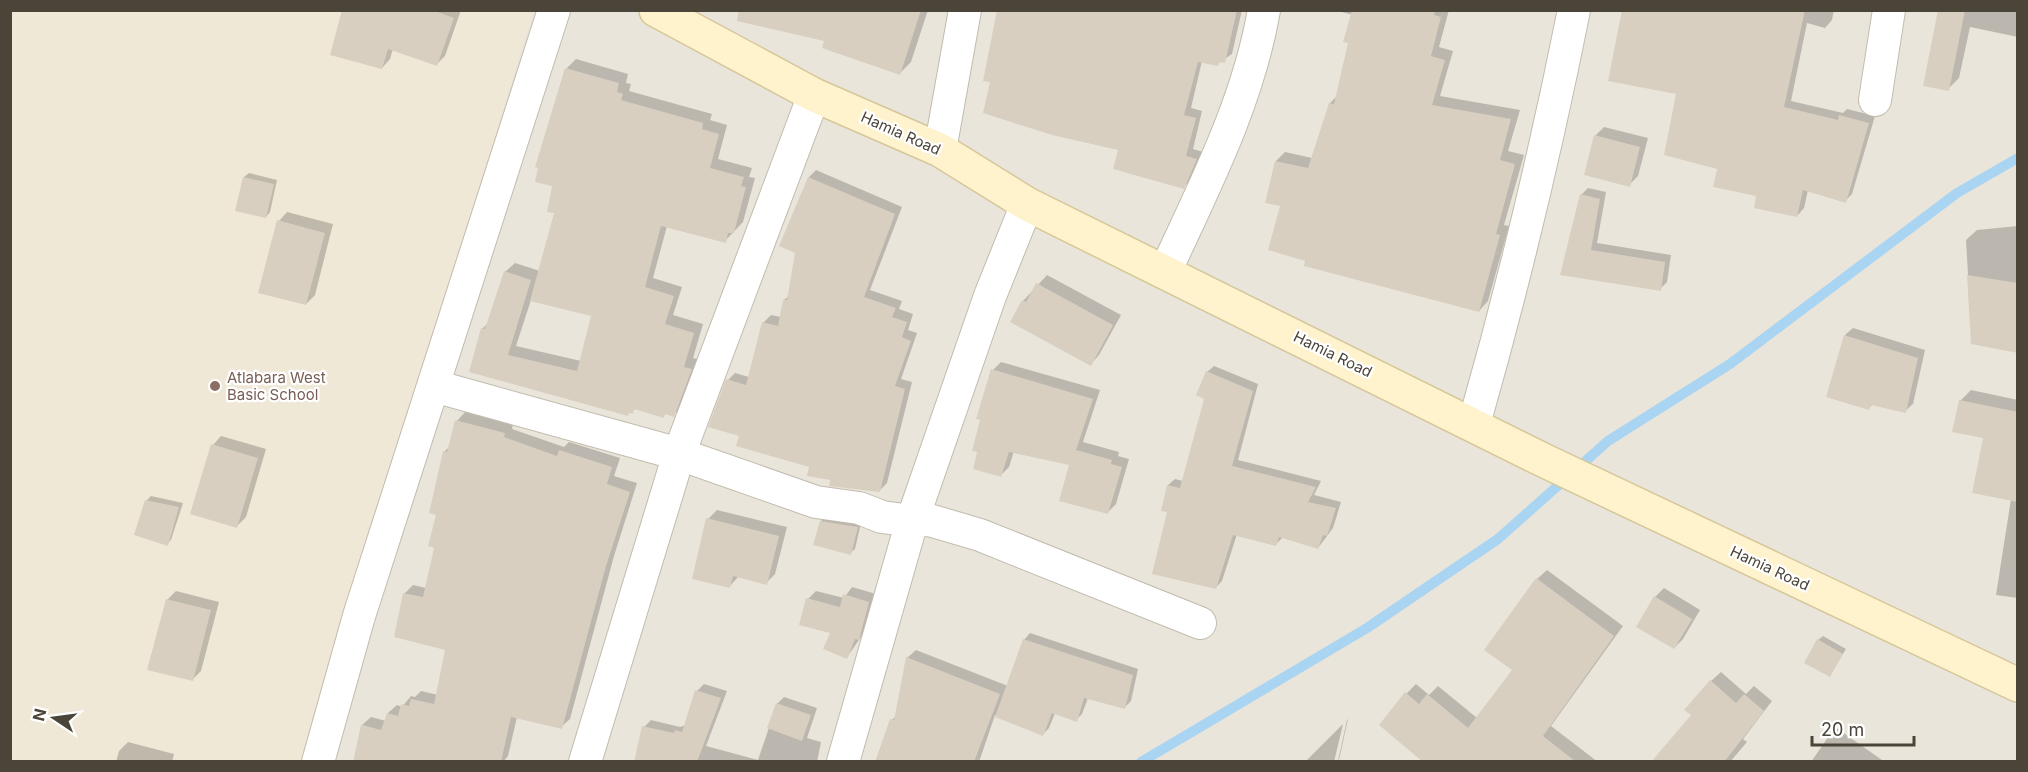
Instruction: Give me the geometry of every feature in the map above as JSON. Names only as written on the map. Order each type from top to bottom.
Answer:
[{"type":"main road","name":"Hamia Road","points":[[656,10],[814,95],[940,150],[1027,204],[1543,460],[2018,685]]},
{"type":"street","points":[[318,762],[359,616],[554,10]]},
{"type":"street","points":[[940,150],[965,10]]},
{"type":"street","points":[[1165,272],[1227,138],[1259,42],[1264,10]]},
{"type":"street","points":[[1474,424],[1505,316],[1546,150],[1574,10]]},
{"type":"street","points":[[1875,100],[1889,10]]},
{"type":"street","points":[[585,762],[679,454],[814,95]]},
{"type":"street","points":[[843,762],[912,521],[990,296],[1027,204]]},
{"type":"street","points":[[434,386],[679,454],[816,502],[859,508],[882,517],[912,521],[929,520],[980,535],[1200,622]]},
{"type":"shaded area","name":"Atlabara West Basic School","points":[[10,11],[533,11],[305,761],[11,761]]},
{"type":"shaded area","points":[[11,11],[2017,11],[2017,761],[11,761]]},
{"type":"building","points":[[342,10],[432,10],[454,18],[437,66],[388,49],[382,69],[330,55]]},
{"type":"building","points":[[739,10],[921,10],[900,75],[822,48],[824,41],[737,21]]},
{"type":"building","points":[[997,10],[1237,10],[1225,63],[1219,62],[1218,66],[1198,62],[1184,115],[1196,118],[1186,156],[1197,159],[1184,189],[1113,169],[1118,150],[1052,135],[983,113],[990,82],[983,81]]},
{"type":"building","points":[[1352,10],[1435,10],[1434,15],[1441,17],[1431,56],[1445,60],[1432,105],[1511,119],[1500,160],[1515,164],[1496,234],[1500,235],[1479,312],[1304,266],[1305,261],[1268,250],[1280,206],[1265,203],[1275,161],[1308,168],[1329,103],[1334,104],[1348,43],[1343,42]]},
{"type":"building","points":[[1622,10],[1805,10],[1784,107],[1838,120],[1839,115],[1869,123],[1846,203],[1803,190],[1797,217],[1754,208],[1756,196],[1713,187],[1717,169],[1664,155],[1676,94],[1608,81]]},
{"type":"building","points":[[1938,10],[1965,10],[1949,91],[1923,86]]},
{"type":"building","points":[[565,68],[619,83],[617,92],[623,94],[621,100],[703,123],[702,129],[719,134],[710,168],[744,177],[741,186],[746,187],[734,233],[728,233],[726,243],[661,226],[645,287],[674,296],[665,324],[694,333],[684,367],[692,369],[674,417],[665,414],[664,418],[634,409],[633,414],[629,413],[628,416],[469,372],[481,328],[485,329],[504,271],[531,280],[508,355],[577,371],[591,316],[530,301],[554,213],[547,212],[552,186],[535,182],[538,168],[535,167]]},
{"type":"building","points":[[1594,135],[1640,147],[1630,187],[1584,175]]},
{"type":"building","points":[[243,177],[274,184],[266,218],[235,211]]},
{"type":"building","points":[[808,177],[895,214],[864,297],[896,308],[892,317],[907,322],[902,337],[911,341],[895,386],[905,389],[880,492],[829,486],[830,480],[807,476],[809,467],[736,446],[739,436],[708,427],[726,379],[746,385],[762,322],[778,326],[783,300],[787,300],[795,253],[779,246]]},
{"type":"building","points":[[1580,194],[1600,199],[1591,250],[1665,262],[1661,291],[1560,275]]},
{"type":"building","points":[[277,220],[325,233],[306,305],[258,293]]},
{"type":"building","points":[[1967,275],[2018,283],[2018,353],[1971,344]]},
{"type":"building","points":[[1036,283],[1113,325],[1091,366],[1010,322],[1022,300],[1026,302]]},
{"type":"building","points":[[1844,335],[1918,358],[1906,413],[1871,405],[1869,410],[1826,397]]},
{"type":"building","points":[[991,369],[1093,399],[1076,450],[1112,460],[1111,464],[1122,467],[1108,514],[1059,501],[1069,465],[1009,452],[1001,477],[973,469],[977,452],[972,451],[980,420],[976,419]]},
{"type":"building","points":[[1206,371],[1253,391],[1232,466],[1316,487],[1308,502],[1336,508],[1327,536],[1323,535],[1318,549],[1279,537],[1276,546],[1233,535],[1216,589],[1152,574],[1167,512],[1161,511],[1167,485],[1180,488],[1204,399],[1196,395]]},
{"type":"building","points":[[1959,400],[2018,412],[2018,502],[1972,493],[1983,438],[1952,432]]},
{"type":"building","points":[[455,420],[505,433],[504,437],[557,456],[559,450],[612,467],[607,484],[630,492],[606,566],[562,729],[511,717],[501,762],[353,762],[361,725],[381,730],[387,713],[398,716],[401,704],[409,706],[411,699],[434,704],[445,650],[394,637],[403,593],[423,597],[434,548],[428,546],[436,515],[429,513],[443,451],[447,452]]},
{"type":"building","points":[[211,444],[258,458],[237,528],[190,514]]},
{"type":"building","points":[[145,500],[179,507],[168,546],[134,535]]},
{"type":"building","points":[[706,518],[779,536],[767,585],[733,576],[730,588],[692,579]]},
{"type":"building","points":[[820,521],[858,527],[851,555],[813,545]]},
{"type":"building","points":[[1536,578],[1614,636],[1543,736],[1576,762],[1423,762],[1379,725],[1405,692],[1419,704],[1427,694],[1468,728],[1512,670],[1484,650]]},
{"type":"building","points":[[843,594],[869,602],[859,640],[855,639],[847,659],[823,649],[830,633],[799,625],[806,598],[840,607]]},
{"type":"building","points":[[1654,596],[1692,619],[1674,649],[1636,627]]},
{"type":"building","points":[[166,599],[211,610],[193,681],[147,670]]},
{"type":"building","points":[[1023,639],[1133,675],[1125,709],[1084,698],[1077,722],[1052,713],[1043,736],[995,717]]},
{"type":"building","points":[[1817,639],[1843,654],[1830,677],[1804,663]]},
{"type":"building","points":[[906,657],[1000,694],[974,762],[875,762],[890,719],[894,720]]},
{"type":"building","points":[[1710,680],[1736,703],[1744,694],[1764,711],[1724,762],[1651,762],[1691,715],[1684,710]]},
{"type":"building","points":[[695,690],[721,698],[697,762],[634,762],[642,726],[674,733],[675,730],[682,732]]},
{"type":"building","points":[[776,703],[811,715],[802,741],[767,728]]},
{"type":"waterway","points":[[1141,762],[1367,628],[1498,539],[1608,441],[1730,364],[1957,193],[2018,158]]},
{"type":"place","name":"Atlabara West Basic School","points":[[215,386]]}]
